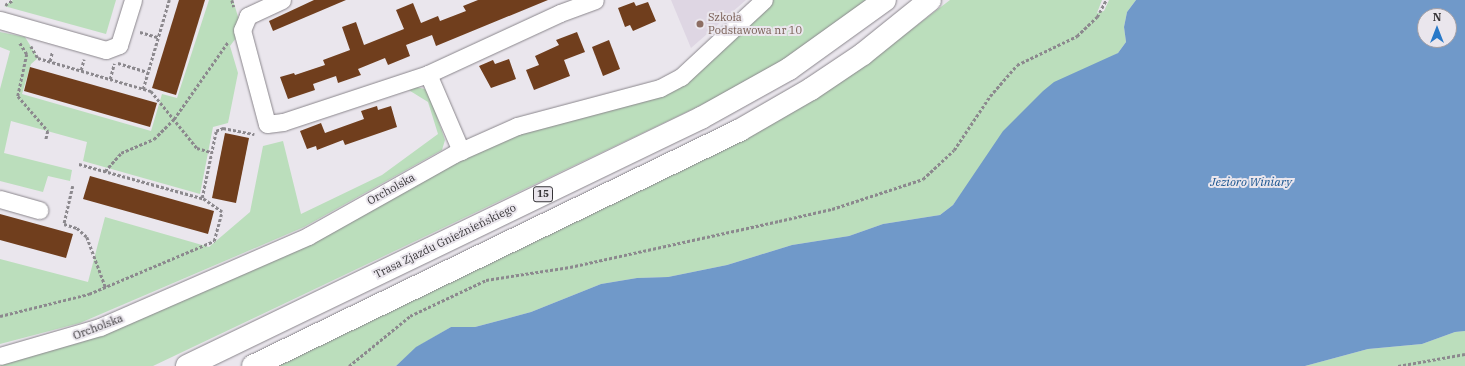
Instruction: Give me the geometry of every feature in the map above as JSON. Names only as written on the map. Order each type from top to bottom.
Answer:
[{"type":"main road","name":"Trasa Zjazdu Gnieźnieńskiego","points":[[187,366],[708,114],[820,49],[885,0]]},
{"type":"main road","points":[[253,366],[753,123],[811,90],[863,54],[930,0]]},
{"type":"street","points":[[0,20],[106,50],[118,45],[133,0]]},
{"type":"street","points":[[282,0],[248,16],[242,30],[267,124],[283,122],[428,74],[560,13],[595,0]]},
{"type":"street","name":"Orcholska","points":[[0,356],[100,327],[308,236],[461,151],[518,126],[639,95],[682,77],[764,0]]},
{"type":"street","points":[[428,74],[461,151]]},
{"type":"street","points":[[0,199],[39,210]]},
{"type":"path","points":[[143,89],[169,0]]},
{"type":"path","points":[[349,366],[410,316],[486,280],[570,267],[832,209],[922,179],[954,150],[990,96],[1017,65],[1077,36],[1097,17],[1106,0]]},
{"type":"path","points":[[106,171],[121,153],[154,139],[174,119],[228,42],[242,30]]},
{"type":"path","points":[[19,41],[27,54],[18,96],[48,131],[46,140]]},
{"type":"path","points":[[28,42],[38,58],[151,91],[197,148],[211,152]]},
{"type":"path","points":[[110,79],[115,63]]},
{"type":"path","points":[[202,198],[216,131],[223,128],[257,135],[267,124]]},
{"type":"path","points":[[0,316],[106,288],[214,241],[222,212],[202,198],[79,164]]},
{"type":"path","points":[[73,186],[64,224],[77,228],[87,237],[106,288]]},
{"type":"path","points":[[1398,366],[1465,354]]},
{"type":"shaded area","name":"Szkoła Podstawowa nr 10","points":[[671,0],[746,0],[691,48]]},
{"type":"green space","points":[[13,0],[116,0],[106,34],[4,6]]},
{"type":"green space","points":[[209,0],[233,0],[242,30],[230,46],[238,73],[228,123],[213,127],[200,194],[83,161],[87,142],[11,121],[4,153],[72,170],[70,181],[48,176],[43,192],[0,181],[0,89],[10,51],[0,47],[0,32],[25,37],[38,58],[31,64],[22,94],[151,131],[162,94],[177,98]]},
{"type":"green space","points":[[772,0],[868,0],[780,62],[735,89],[153,366],[0,366],[0,364],[82,342],[198,292],[458,159],[519,132],[640,100]]},
{"type":"green space","points":[[950,0],[1102,0],[1097,13],[1104,11],[1109,0],[1136,0],[1127,12],[1124,27],[1126,42],[1118,53],[1103,62],[966,187],[953,205],[940,215],[883,224],[849,236],[792,245],[727,265],[668,277],[637,278],[601,284],[531,312],[475,327],[451,327],[417,347],[396,366],[272,366],[861,68]]},
{"type":"green space","points":[[416,87],[425,89],[430,96],[445,140],[442,150],[304,227],[80,323],[0,344],[0,259],[88,282],[105,217],[209,247],[250,212],[263,146],[283,141],[301,214],[382,175],[438,134],[428,102],[407,89]]},
{"type":"green space","points":[[1465,331],[1465,366],[1305,366],[1368,349],[1422,344],[1455,332]]},
{"type":"water","name":"Jezioro Winiary","points":[[1136,0],[1465,0],[1465,331],[1455,332],[1422,344],[1368,349],[1305,366],[396,366],[416,347],[451,327],[475,327],[531,312],[601,284],[637,278],[668,277],[727,265],[792,245],[849,236],[883,224],[940,215],[953,205],[1003,131],[1043,91],[1054,82],[1118,53],[1126,42],[1124,27],[1127,12]]},
{"type":"building","points":[[179,0],[205,0],[176,95],[152,88]]},
{"type":"building","points":[[314,0],[346,0],[273,31],[269,21]]},
{"type":"building","points":[[478,0],[548,0],[436,46],[432,35],[406,45],[410,56],[388,65],[385,58],[358,69],[361,75],[338,83],[336,76],[313,84],[315,90],[288,99],[280,77],[294,73],[295,75],[325,65],[323,60],[350,50],[342,27],[356,22],[364,45],[404,29],[396,10],[413,3],[421,23],[438,16],[440,21],[466,11],[463,6]]},
{"type":"building","points":[[634,2],[636,6],[648,2],[656,21],[633,31],[630,25],[625,27],[618,8]]},
{"type":"building","points":[[577,32],[585,52],[564,60],[570,76],[534,90],[526,70],[539,65],[535,56],[559,45],[556,40]]},
{"type":"building","points":[[609,40],[620,69],[603,76],[592,47]]},
{"type":"building","points":[[509,59],[516,79],[491,88],[479,66],[493,60],[495,64]]},
{"type":"building","points":[[30,67],[157,103],[150,127],[24,91]]},
{"type":"building","points":[[377,106],[378,110],[391,106],[397,127],[345,145],[343,140],[317,150],[316,146],[307,149],[300,131],[321,123],[325,133],[364,119],[361,111]]},
{"type":"building","points":[[225,133],[249,138],[236,203],[212,198]]},
{"type":"building","points":[[90,176],[214,211],[208,234],[83,199]]},
{"type":"building","points":[[0,214],[73,234],[66,258],[0,240]]},
{"type":"place","name":"Szkoła Podstawowa nr 10","points":[[700,24]]}]
